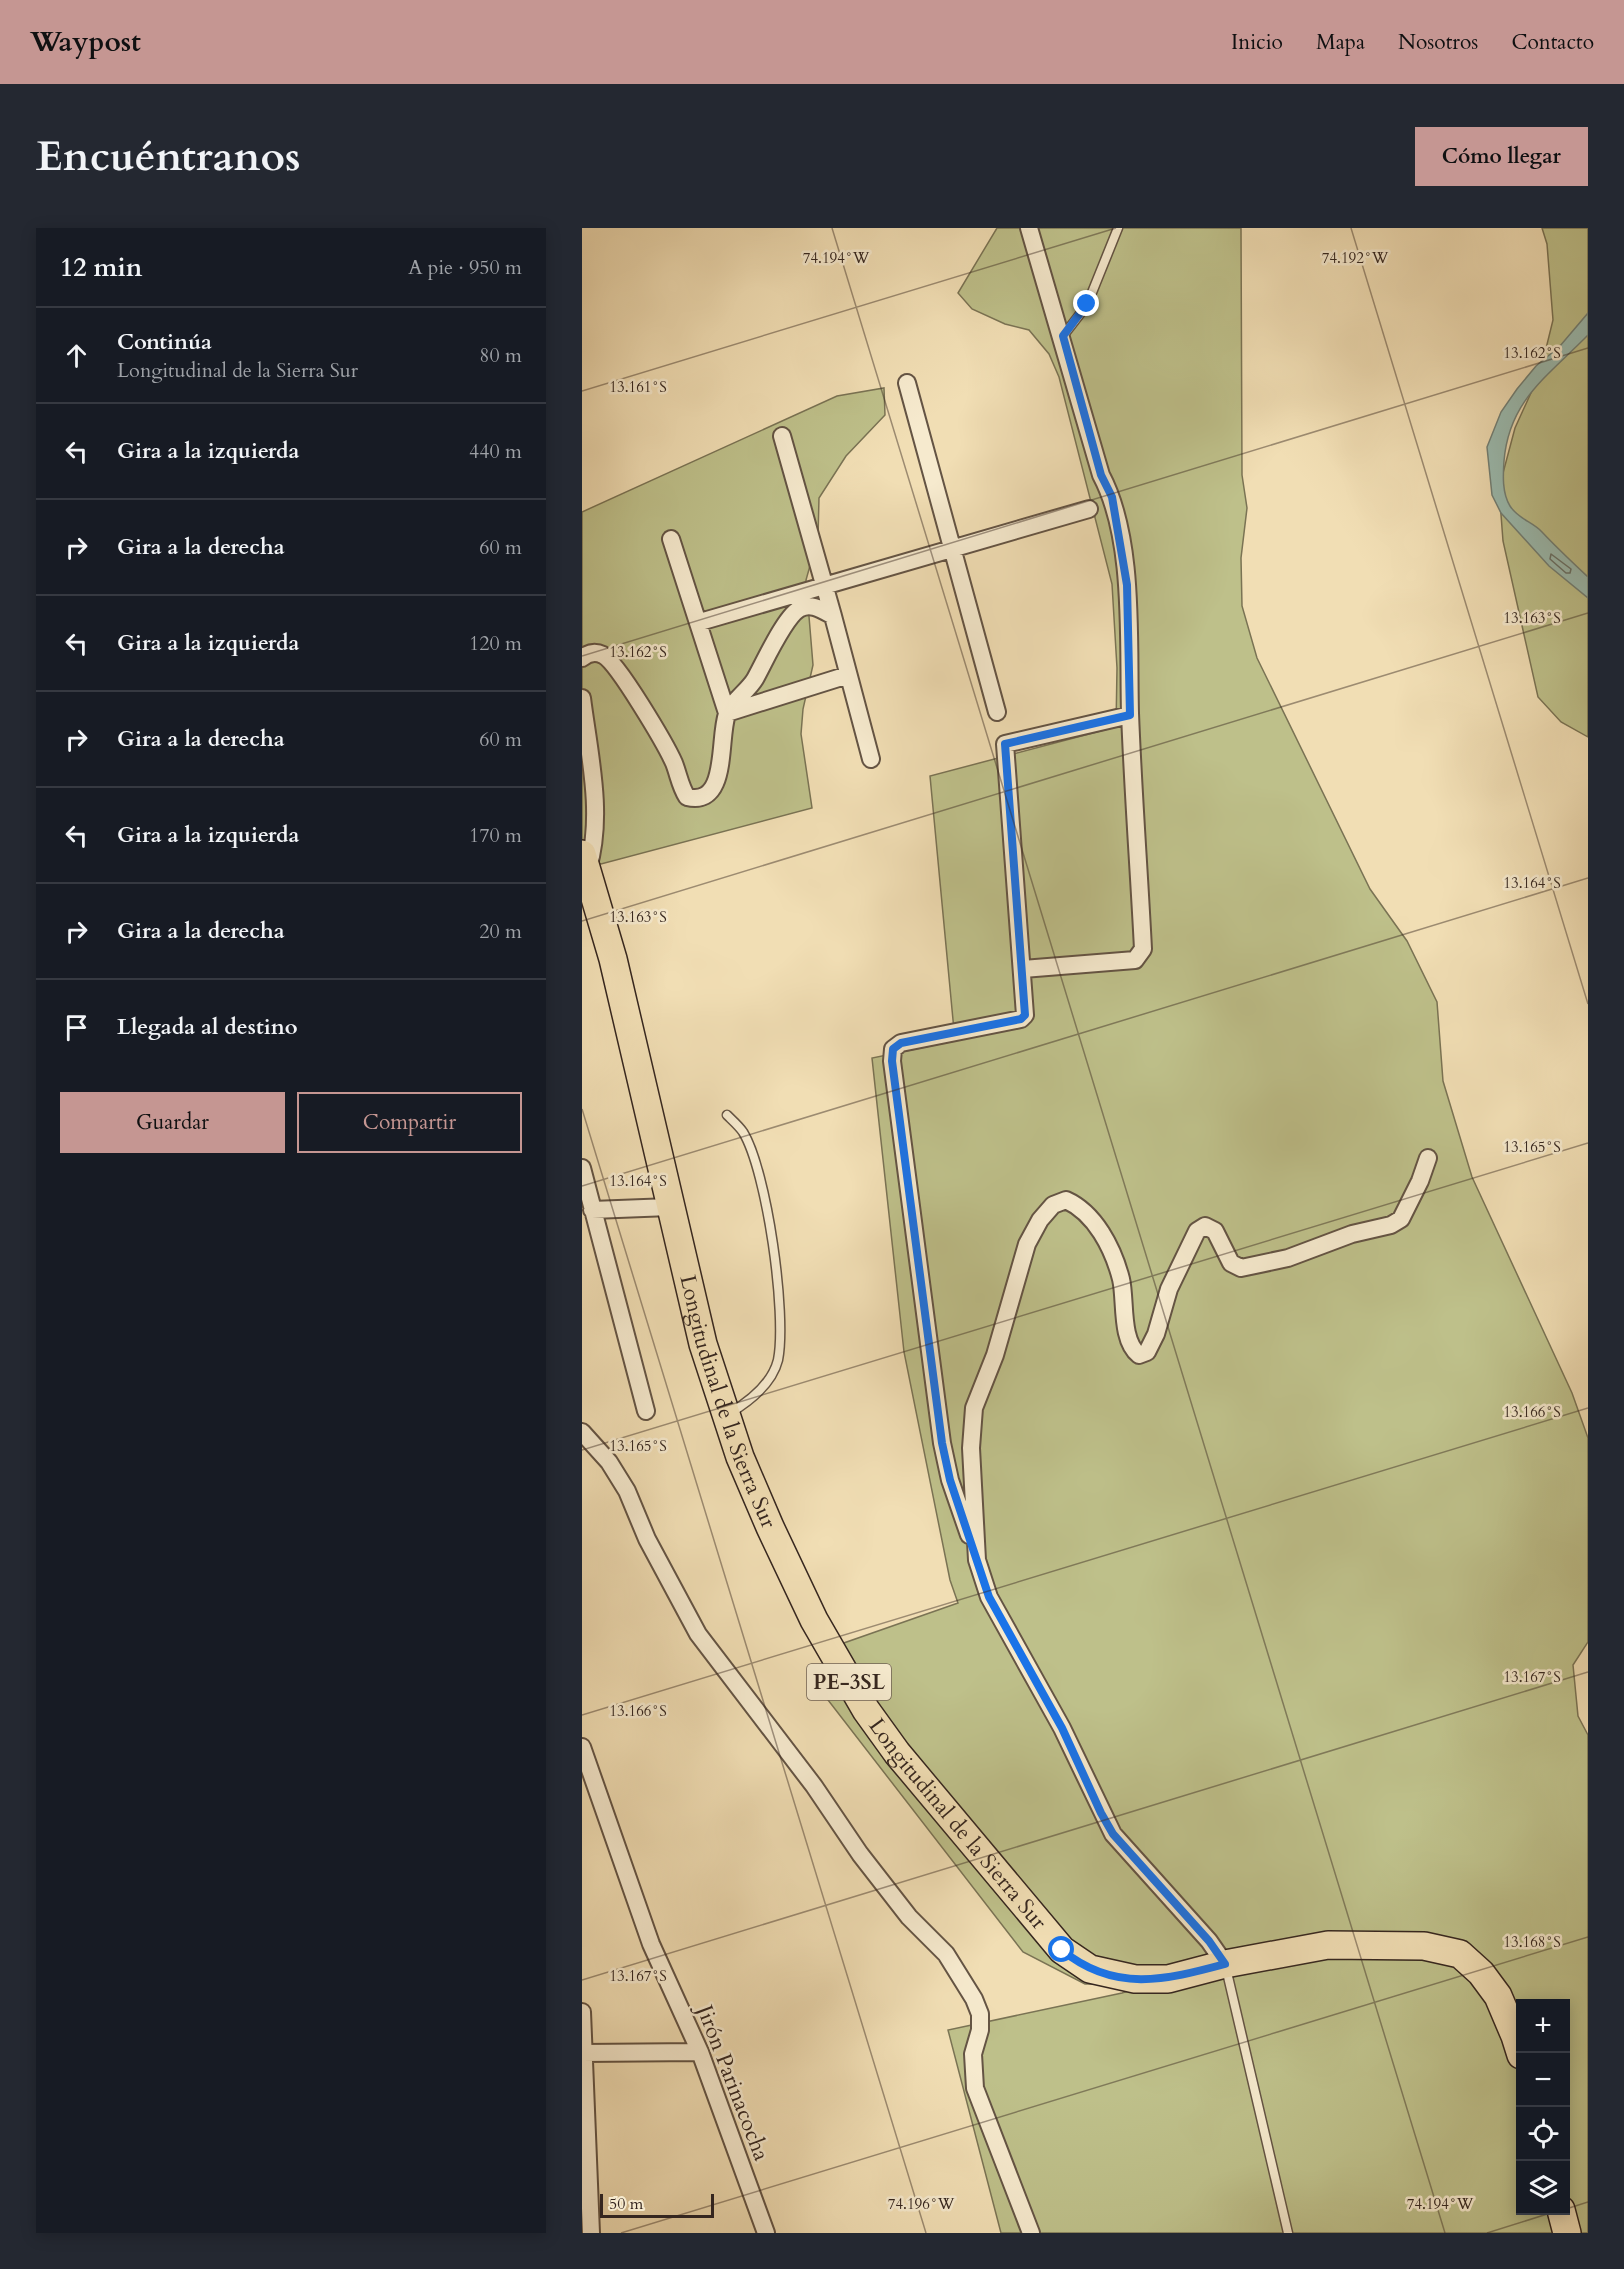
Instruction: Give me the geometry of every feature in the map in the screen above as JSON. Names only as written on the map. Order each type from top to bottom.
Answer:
[{"type":"main road","name":"Longitudinal de la Sierra Sur","points":[[585,862],[613,960],[703,1344],[740,1457],[790,1571],[866,1710],[897,1753],[1062,1950],[1090,1969],[1135,1979],[1168,1979],[1225,1964],[1328,1945],[1424,1946],[1460,1954],[1481,1972],[1498,1996],[1520,2053]]},
{"type":"main road","points":[[1562,2215],[1567,2233]]},
{"type":"street","points":[[1023,969],[1135,960],[1140,957],[1143,949],[1130,715],[1127,585],[1112,497],[1101,475],[1063,336],[1029,228]]},
{"type":"street","points":[[907,383],[997,712]]},
{"type":"street","points":[[782,436],[871,759]]},
{"type":"street","points":[[700,622],[1089,509]]},
{"type":"street","points":[[582,658],[593,652],[602,654],[617,668],[674,763],[680,786],[687,797],[697,799],[707,795],[717,782],[727,713],[672,539]]},
{"type":"street","points":[[727,713],[750,687],[789,620],[798,609],[811,606],[832,616]]},
{"type":"street","points":[[727,713],[848,675]]},
{"type":"street","points":[[582,698],[593,785],[596,844],[585,862]]},
{"type":"street","points":[[1130,715],[1005,744],[1026,1008],[1021,1019],[901,1043],[893,1049],[892,1061],[942,1443],[950,1480],[989,1597],[1062,1728],[1113,1834],[1209,1941],[1225,1964]]},
{"type":"street","points":[[976,1556],[971,1448],[974,1408],[995,1355],[1027,1244],[1040,1220],[1053,1205],[1066,1200],[1080,1206],[1094,1221],[1110,1250],[1120,1278],[1128,1333],[1134,1351],[1139,1355],[1147,1352],[1152,1343],[1169,1289],[1197,1231],[1205,1226],[1215,1231],[1231,1263],[1241,1268],[1288,1258],[1352,1234],[1391,1226],[1401,1219],[1420,1181],[1428,1158]]},
{"type":"street","points":[[582,1168],[646,1412]]},
{"type":"street","points":[[592,1210],[670,1207]]},
{"type":"street","points":[[582,1432],[609,1462],[627,1491],[647,1539],[698,1634],[814,1786],[860,1854],[909,1917],[946,1954],[974,1999],[980,2014],[980,2030],[973,2054],[975,2088],[1031,2233]]},
{"type":"street","name":"Jirón Parinacocha","points":[[582,1747],[651,1944],[700,2052],[766,2233]]},
{"type":"street","points":[[582,1801],[600,1800]]},
{"type":"street","points":[[582,2012],[591,2233]]},
{"type":"street","points":[[583,2053],[700,2052]]},
{"type":"lane","points":[[1063,336],[1087,304],[1118,228]]},
{"type":"lane","points":[[727,1115],[742,1131],[754,1162],[769,1221],[781,1304],[777,1362],[766,1383],[747,1403],[727,1415]]},
{"type":"lane","points":[[1225,1964],[1288,2233]]},
{"type":"green space","points":[[997,228],[1241,228],[1242,475],[1247,508],[1241,558],[1242,606],[1257,658],[1370,889],[1407,941],[1437,1002],[1443,1081],[1472,1177],[1572,1393],[1588,1438],[1588,1642],[1573,1665],[1578,1716],[1588,1735],[1588,2233],[1001,2233],[948,2030],[1122,1993],[1150,1984],[1085,1984],[1023,1952],[811,1678],[841,1644],[958,1603],[950,1580],[904,1352],[872,1058],[955,1041],[930,776],[1116,727],[1117,668],[1112,584],[1059,377],[1049,354],[1029,330],[1005,324],[972,309],[958,293]]},
{"type":"green space","points":[[1542,228],[1588,228],[1588,737],[1561,722],[1538,697],[1503,541],[1499,488],[1515,428],[1540,373],[1553,320],[1547,244]]},
{"type":"green space","points":[[884,388],[885,415],[846,456],[819,498],[818,537],[806,580],[813,665],[803,709],[801,734],[812,808],[601,864],[582,858],[582,512],[837,396]]},
{"type":"water","points":[[1588,313],[1588,335],[1545,377],[1522,405],[1507,440],[1503,478],[1504,490],[1513,510],[1538,529],[1588,577],[1588,598],[1549,566],[1501,513],[1492,495],[1487,447],[1501,412],[1517,389],[1536,366],[1560,346]]},
{"type":"route","points":[[1062,1950],[1090,1969],[1135,1979],[1168,1979],[1225,1964],[1209,1941],[1113,1834],[1062,1728],[989,1597],[950,1480],[942,1443],[892,1061],[893,1049],[901,1043],[1021,1019],[1025,1015],[1005,744],[1130,715],[1127,585],[1112,497],[1101,475],[1063,336],[1087,304]]}]
